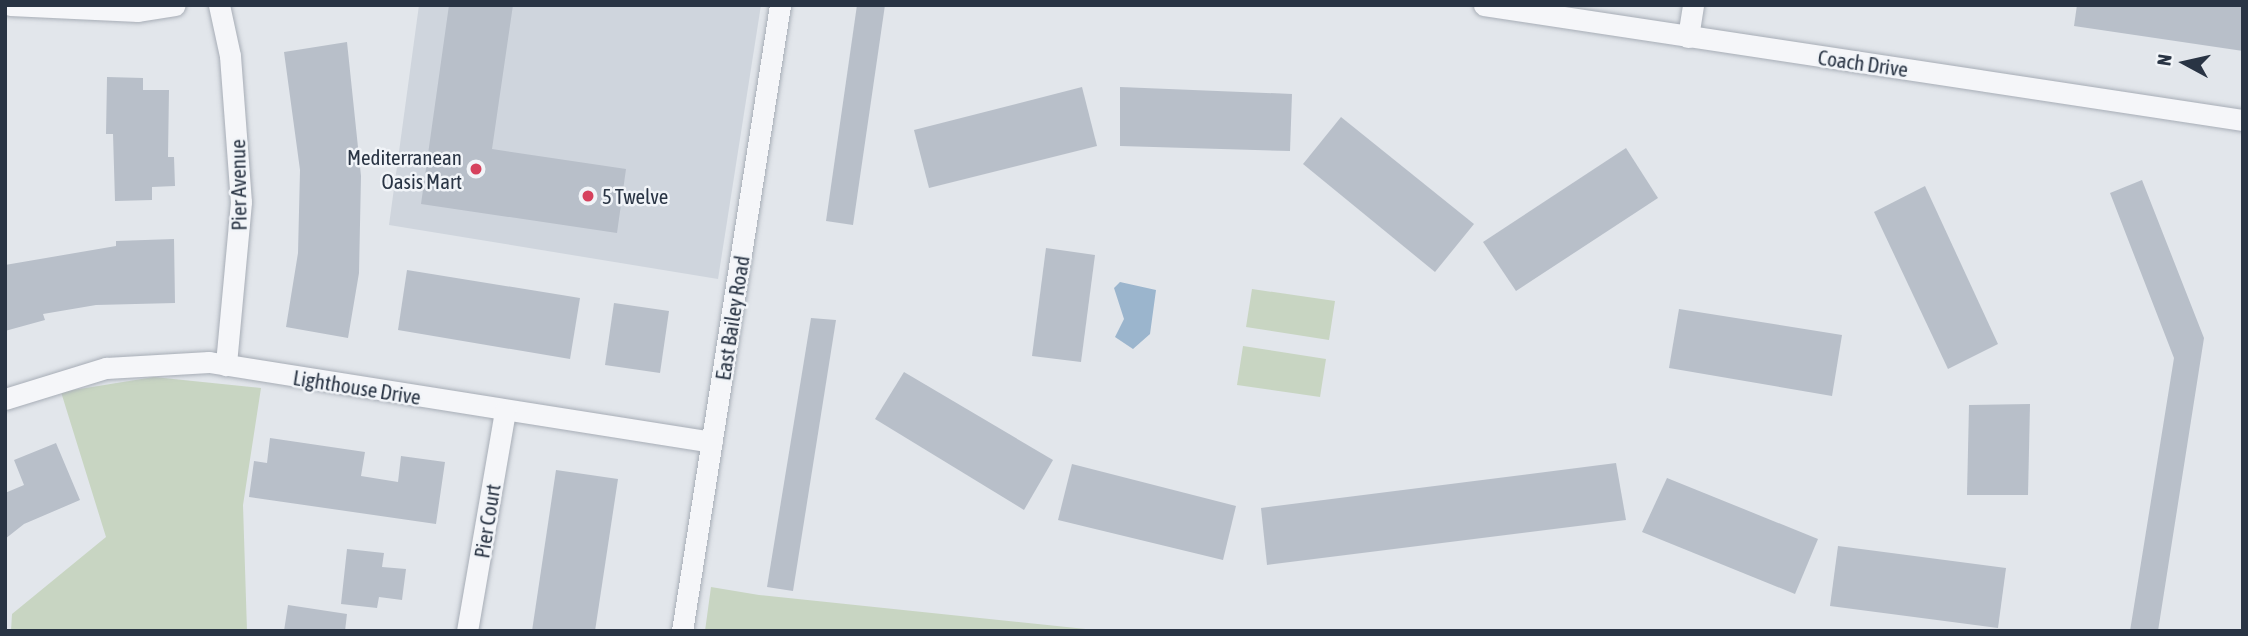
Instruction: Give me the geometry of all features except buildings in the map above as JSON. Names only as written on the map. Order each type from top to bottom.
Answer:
[{"type":"street","points":[[10,5],[138,11],[175,5]]},
{"type":"street","name":"Pier Avenue","points":[[219,5],[232,69],[241,202],[226,365]]},
{"type":"street","name":"East Bailey Road","points":[[682,631],[780,5]]},
{"type":"street","name":"Coach Drive","points":[[1484,5],[2243,120]]},
{"type":"street","points":[[1688,37],[1693,5]]},
{"type":"street","name":"Lighthouse Drive","points":[[5,398],[106,368],[226,365],[712,442]]},
{"type":"street","name":"Pier Court","points":[[467,631],[505,410]]},
{"type":"shaded area","points":[[419,5],[761,5],[718,279],[389,225]]},
{"type":"green space","points":[[1252,289],[1335,301],[1329,340],[1246,327]]},
{"type":"green space","points":[[1243,346],[1326,359],[1320,397],[1237,385]]},
{"type":"green space","points":[[154,377],[261,388],[243,505],[247,631],[11,631],[12,614],[106,537],[61,392]]},
{"type":"green space","points":[[711,587],[759,595],[1105,631],[705,631]]},
{"type":"water","points":[[1120,282],[1156,290],[1150,334],[1133,349],[1115,337],[1124,319],[1114,288]]},
{"type":"place","name":"Mediterranean Oasis Mart","points":[[476,169]]},
{"type":"place","name":"5 Twelve","points":[[588,196]]}]
